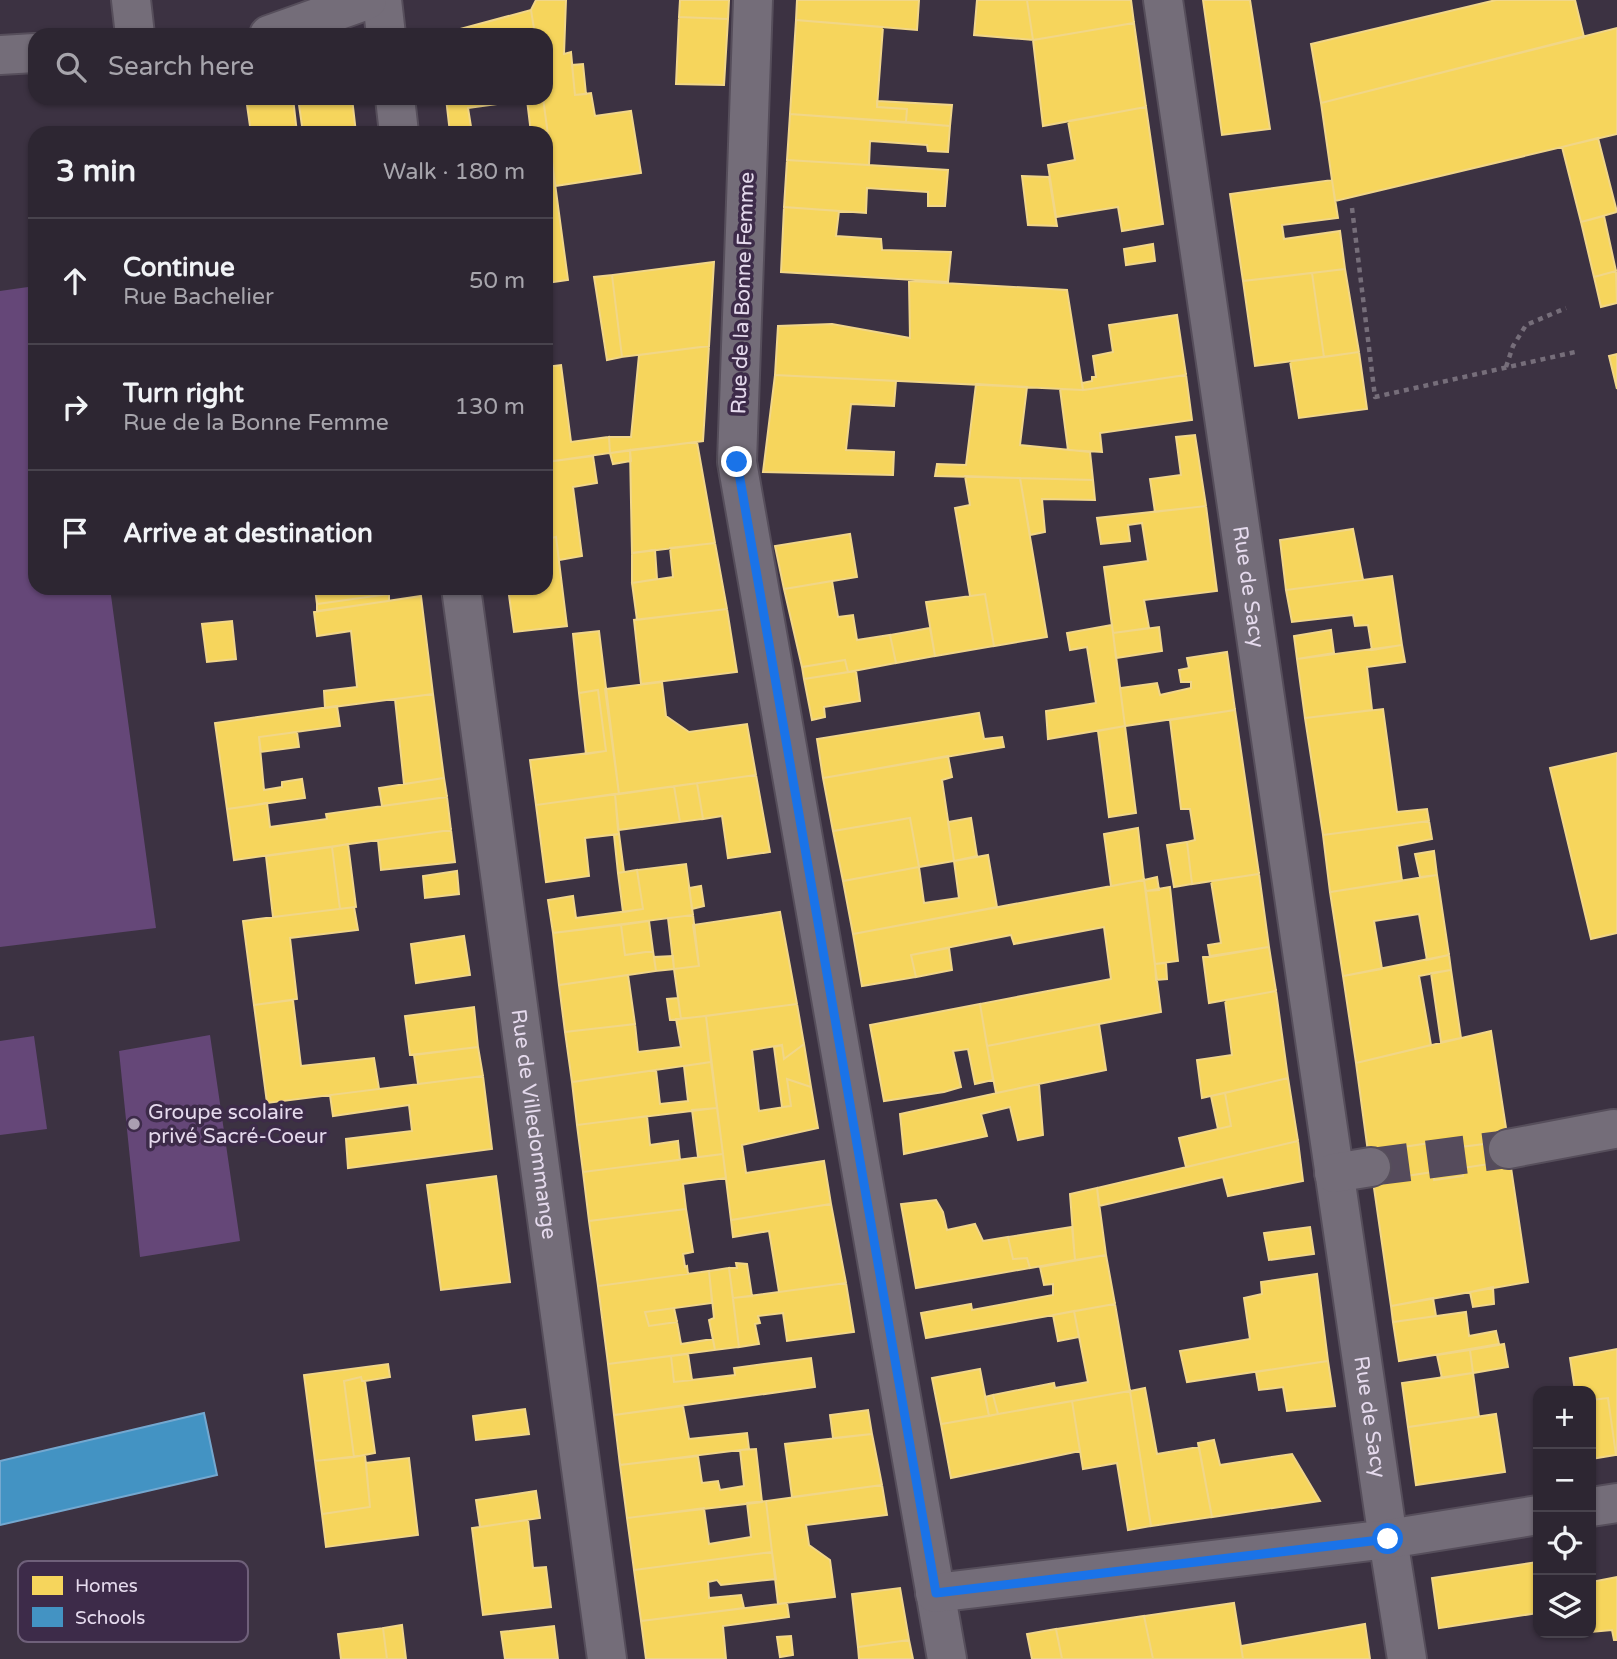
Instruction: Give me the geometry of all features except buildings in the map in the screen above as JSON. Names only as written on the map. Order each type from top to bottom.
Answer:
[{"type":"street","points":[[131,0],[134,28]]},
{"type":"street","points":[[289,28],[367,0]]},
{"type":"street","points":[[382,0],[385,28]]},
{"type":"street","name":"Rue de la Bonne Femme","points":[[753,0],[737,462],[947,1659]]},
{"type":"street","name":"Rue de Sacy","points":[[1163,0],[1352,1170],[1388,1539],[1407,1659]]},
{"type":"street","points":[[0,55],[28,53]]},
{"type":"street","points":[[396,105],[398,126]]},
{"type":"street","name":"Rue de Villedommange","points":[[462,595],[607,1659]]},
{"type":"street","points":[[1508,1149],[1615,1129]]},
{"type":"street","points":[[1596,1506],[1617,1503]]},
{"type":"street","points":[[936,1593],[1388,1539],[1533,1517]]},
{"type":"path","points":[[1352,208],[1375,397],[1575,352]]},
{"type":"path","points":[[1505,368],[1513,346],[1526,325],[1566,308]]},
{"type":"shaded area","points":[[28,287],[28,595],[111,595],[156,928],[0,947],[0,291]]},
{"type":"shaded area","points":[[210,1035],[240,1241],[140,1257],[119,1051]]},
{"type":"shaded area","points":[[34,1036],[47,1129],[0,1135],[0,1041]]},
{"type":"tunnel","points":[[1371,1167],[1508,1149]]},
{"type":"place","name":"Groupe scolaire privé Sacré-Coeur","points":[[134,1124]]},
{"type":"route","points":[[737,462],[936,1593],[1388,1539]]}]
